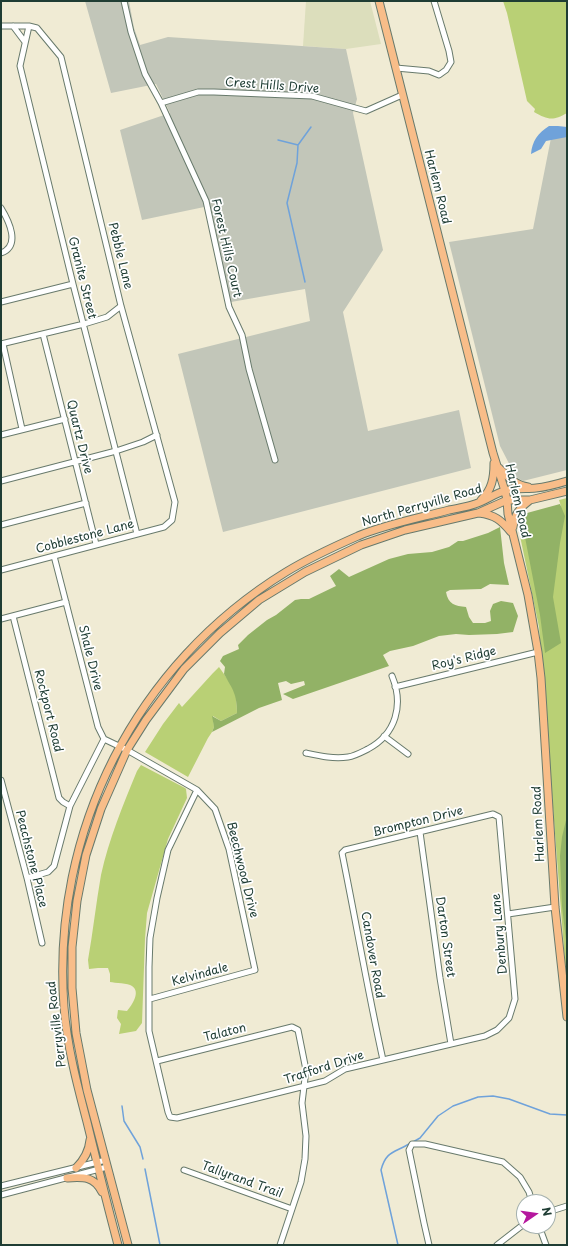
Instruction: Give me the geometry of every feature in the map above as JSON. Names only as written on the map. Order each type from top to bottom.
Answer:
[{"type":"main road","name":"Harlem Road","points":[[378,1],[493,453],[505,491],[508,514],[528,595],[538,652],[555,907],[567,1017]]},
{"type":"main road","points":[[493,453],[498,468],[514,482],[529,488],[540,488]]},
{"type":"main road","points":[[475,504],[485,496],[493,483],[493,453]]},
{"type":"main road","name":"North Perryville Road","points":[[68,897],[73,869],[84,829],[94,801],[119,746],[161,683],[199,640],[225,617],[262,588],[286,572],[311,558],[361,535],[404,522],[475,504],[505,491],[540,488],[567,481]]},
{"type":"main road","name":"North Perryville Road","points":[[77,901],[86,855],[101,808],[127,750],[146,720],[184,669],[220,633],[259,600],[305,572],[361,545],[405,530],[478,513],[507,500],[530,500],[567,491]]},
{"type":"main road","points":[[513,534],[513,523],[516,514],[530,500]]},
{"type":"main road","points":[[478,513],[489,514],[498,518],[513,534]]},
{"type":"main road","name":"Perryville Road","points":[[68,897],[62,975],[64,1009],[68,1042],[98,1166]]},
{"type":"main road","name":"Perryville Road","points":[[77,901],[72,947],[72,981],[76,1033],[87,1090],[107,1164]]},
{"type":"main road","points":[[76,1168],[86,1156],[89,1147],[90,1135]]},
{"type":"main road","points":[[107,1164],[128,1245]]},
{"type":"main road","points":[[98,1166],[118,1245]]},
{"type":"main road","points":[[67,1178],[90,1179],[96,1182],[106,1197]]},
{"type":"street","name":"Forest Hills Court","points":[[124,1],[131,32],[145,74],[161,103],[206,201],[229,307],[242,335],[249,369],[275,460]]},
{"type":"street","points":[[396,68],[429,71],[439,75],[446,70],[451,62],[434,1]]},
{"type":"street","points":[[1,26],[29,26]]},
{"type":"street","points":[[13,26],[25,42]]},
{"type":"street","name":"Granite Street","points":[[29,26],[20,66],[73,284],[137,534]]},
{"type":"street","name":"Pebble Lane","points":[[29,26],[38,28],[61,57],[121,306],[175,502],[172,520]]},
{"type":"street","name":"Crest Hills Drive","points":[[161,103],[198,92],[214,92],[312,96],[366,111],[402,95]]},
{"type":"street","points":[[1,208],[8,219],[12,238],[11,246],[1,253]]},
{"type":"street","points":[[1,302],[73,284]]},
{"type":"street","points":[[22,429],[2,344],[107,317],[121,306]]},
{"type":"street","name":"Quartz Drive","points":[[43,334],[96,544]]},
{"type":"street","points":[[1,435],[65,419]]},
{"type":"street","points":[[1,480],[116,451],[143,442],[157,435]]},
{"type":"street","points":[[1,525],[86,503]]},
{"type":"street","name":"Cobblestone Lane","points":[[1,570],[164,527],[172,520]]},
{"type":"street","name":"Shale Drive","points":[[54,556],[98,727],[104,739]]},
{"type":"street","points":[[1,620],[66,602]]},
{"type":"street","name":"Rockport Road","points":[[13,616],[59,798],[70,806]]},
{"type":"street","name":"Roy's Ridge","points":[[395,687],[538,652]]},
{"type":"street","points":[[306,752],[328,758],[350,757],[377,745],[392,728],[396,716],[397,703],[392,676]]},
{"type":"street","points":[[384,736],[408,754]]},
{"type":"street","points":[[27,878],[48,872],[54,866],[70,806],[104,739],[127,750]]},
{"type":"street","name":"Beechwood Drive","points":[[127,750],[197,790],[215,809],[229,849],[255,970]]},
{"type":"street","name":"Peachstone Place","points":[[1,780],[27,878],[42,943]]},
{"type":"street","points":[[157,1060],[149,1031],[150,938],[168,850],[197,790]]},
{"type":"street","name":"Brompton Drive","points":[[342,853],[345,850],[493,814],[499,817]]},
{"type":"street","name":"Denbury Lane","points":[[485,1036],[498,1030],[510,1018],[515,999],[499,817]]},
{"type":"street","name":"Darton Street","points":[[420,832],[451,1044]]},
{"type":"street","name":"Candover Road","points":[[342,853],[383,1060]]},
{"type":"street","points":[[508,914],[555,907]]},
{"type":"street","name":"Kelvindale","points":[[150,999],[255,970]]},
{"type":"street","name":"Talaton","points":[[157,1060],[292,1027],[298,1030],[306,1070],[304,1086]]},
{"type":"street","name":"Trafford Drive","points":[[157,1060],[170,1117],[177,1118],[325,1081],[345,1069],[485,1036]]},
{"type":"street","points":[[280,1245],[300,1182],[305,1159],[306,1136],[302,1103],[304,1086]]},
{"type":"street","points":[[429,1245],[410,1150],[412,1144],[425,1144],[503,1162],[520,1177],[530,1194]]},
{"type":"street","points":[[1,1186],[76,1168],[107,1164]]},
{"type":"street","points":[[1,1195],[67,1178],[98,1166]]},
{"type":"street","name":"Tallyrand Trail","points":[[184,1170],[292,1209]]},
{"type":"street","points":[[556,1209],[567,1206]]},
{"type":"street","points":[[497,1245],[516,1230]]},
{"type":"street","points":[[542,1234],[546,1245]]},
{"type":"shaded area","points":[[85,1],[129,1],[134,28],[140,45],[168,37],[346,49],[357,99],[353,113],[383,250],[343,312],[368,431],[459,410],[471,468],[223,532],[178,354],[310,321],[305,289],[231,302],[209,206],[142,220],[120,130],[170,113],[156,84],[111,93]]},
{"type":"shaded area","points":[[306,1],[370,1],[381,44],[346,49],[303,46]]},
{"type":"shaded area","points":[[567,127],[567,470],[523,481],[516,477],[500,446],[449,242],[533,229],[551,138]]},
{"type":"green space","points":[[503,1],[567,1],[567,113],[554,118],[543,117],[534,112],[535,109],[527,101]]},
{"type":"green space","points":[[567,498],[567,988],[539,627],[520,536],[521,517],[561,506],[559,500]]},
{"type":"green space","points":[[560,504],[565,516],[553,597],[561,643],[545,653],[540,615],[523,527],[527,513]]},
{"type":"green space","points":[[500,527],[504,563],[509,585],[490,584],[481,589],[450,590],[446,592],[450,602],[466,607],[469,617],[473,623],[485,623],[491,621],[490,611],[493,604],[501,601],[513,603],[518,616],[513,632],[439,636],[413,646],[390,651],[383,655],[389,666],[293,699],[283,694],[305,685],[304,681],[291,684],[286,681],[278,683],[282,700],[259,708],[212,732],[214,727],[212,716],[221,721],[237,713],[235,697],[224,674],[225,667],[220,661],[223,656],[239,649],[238,645],[248,635],[295,600],[309,599],[336,586],[330,576],[339,569],[349,577],[389,559],[408,554],[432,552],[449,547],[458,541],[463,541],[488,533]]},
{"type":"green space","points":[[219,667],[236,691],[237,713],[221,721],[213,716],[214,727],[212,732],[188,777],[145,752],[179,703],[182,707]]},
{"type":"green space","points":[[141,765],[185,788],[187,798],[168,839],[147,913],[142,1023],[136,1031],[119,1034],[121,1024],[117,1018],[118,1010],[127,1011],[135,998],[135,989],[128,984],[110,982],[108,968],[89,969],[88,960],[104,862],[112,835],[137,771]]},
{"type":"green space","points":[[567,816],[567,949],[562,906],[560,856],[562,837]]},
{"type":"water","points":[[549,126],[567,127],[567,137],[546,141],[541,149],[531,154],[536,138]]},
{"type":"waterway","points":[[305,282],[287,203],[297,163],[298,145],[311,127]]},
{"type":"waterway","points":[[278,140],[298,145]]},
{"type":"waterway","points":[[413,1142],[420,1138],[438,1116],[453,1106],[478,1097],[493,1096],[509,1099],[550,1114],[567,1115]]},
{"type":"waterway","points":[[122,1106],[124,1121],[140,1147],[143,1159]]},
{"type":"waterway","points":[[398,1245],[381,1170],[385,1159],[391,1153],[409,1144]]},
{"type":"waterway","points":[[145,1169],[160,1245]]}]
